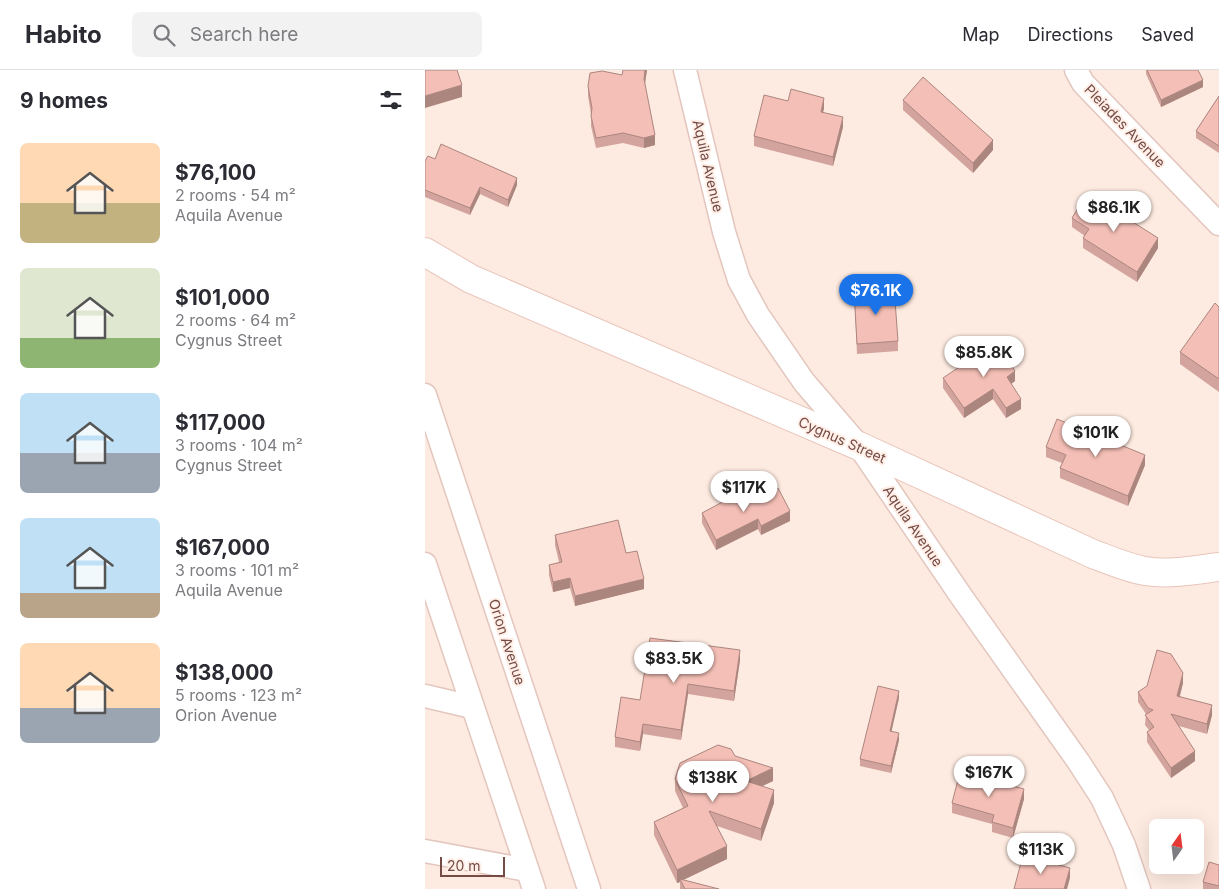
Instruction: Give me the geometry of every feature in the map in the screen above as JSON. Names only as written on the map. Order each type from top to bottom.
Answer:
[{"type":"street","name":"Aquila Avenue","points":[[685,70],[724,232],[739,280],[758,315],[804,382],[859,446],[961,596],[1078,761],[1102,798],[1124,845],[1139,889]]},
{"type":"street","name":"Pleiades Avenue","points":[[1076,70],[1083,82],[1219,224]]},
{"type":"street","name":"Cygnus Street","points":[[425,252],[471,279],[859,446],[1093,554],[1122,565],[1146,571],[1179,571],[1219,567]]},
{"type":"street","name":"Cygnus Street","points":[[425,271],[439,271],[471,279]]},
{"type":"street","name":"Orion Avenue","points":[[425,395],[589,889]]},
{"type":"street","points":[[426,571],[530,879]]},
{"type":"street","points":[[425,696],[472,707]]},
{"type":"street","points":[[425,851],[530,879]]},
{"type":"building","points":[[425,70],[457,70],[462,85],[425,96]]},
{"type":"building","points":[[623,70],[645,70],[644,79],[655,135],[644,138],[623,133],[596,138],[591,116],[592,108],[588,86],[590,73],[602,71],[622,75]]},
{"type":"building","points":[[1147,70],[1198,70],[1203,80],[1161,100]]},
{"type":"building","points":[[923,77],[993,140],[973,163],[903,100]]},
{"type":"building","points":[[791,89],[824,98],[821,112],[843,117],[833,157],[754,136],[764,95],[788,101]]},
{"type":"building","points":[[1219,96],[1219,146],[1196,131]]},
{"type":"building","points":[[441,144],[517,178],[508,200],[480,187],[470,208],[425,190],[425,161],[428,156],[435,159]]},
{"type":"building","points":[[1087,193],[1158,238],[1137,272],[1083,238],[1089,229],[1072,218]]},
{"type":"building","points":[[894,287],[898,341],[857,344],[854,290]]},
{"type":"building","points":[[1215,303],[1219,307],[1219,379],[1180,352]]},
{"type":"building","points":[[996,342],[1015,371],[1007,377],[1021,399],[1006,408],[993,389],[964,408],[943,378]]},
{"type":"building","points":[[1057,419],[1145,455],[1128,496],[1060,468],[1066,455],[1046,447]]},
{"type":"building","points":[[778,488],[790,511],[761,526],[758,519],[716,540],[702,513],[743,491],[749,503]]},
{"type":"building","points":[[618,520],[626,553],[637,551],[644,579],[575,596],[570,578],[553,582],[549,565],[562,562],[555,535]]},
{"type":"building","points":[[650,638],[740,650],[734,691],[688,684],[681,730],[643,724],[640,742],[615,737],[621,697],[640,700]]},
{"type":"building","points":[[1157,650],[1171,654],[1183,673],[1177,696],[1212,705],[1207,724],[1171,714],[1195,751],[1171,768],[1147,732],[1154,727],[1145,715],[1153,710],[1148,708],[1138,692],[1147,686]]},
{"type":"building","points":[[878,686],[899,691],[890,731],[899,733],[891,766],[860,759]]},
{"type":"building","points":[[718,745],[731,749],[735,756],[773,768],[746,781],[774,790],[761,829],[709,811],[727,846],[677,870],[654,822],[688,806],[675,779],[680,763]]},
{"type":"building","points":[[960,772],[1024,789],[1013,828],[992,822],[994,815],[952,803]]},
{"type":"building","points":[[1023,855],[1070,868],[1064,889],[1014,889]]},
{"type":"building","points":[[1209,862],[1219,865],[1219,886],[1203,882]]},
{"type":"building","points":[[680,879],[719,889],[685,889]]}]
